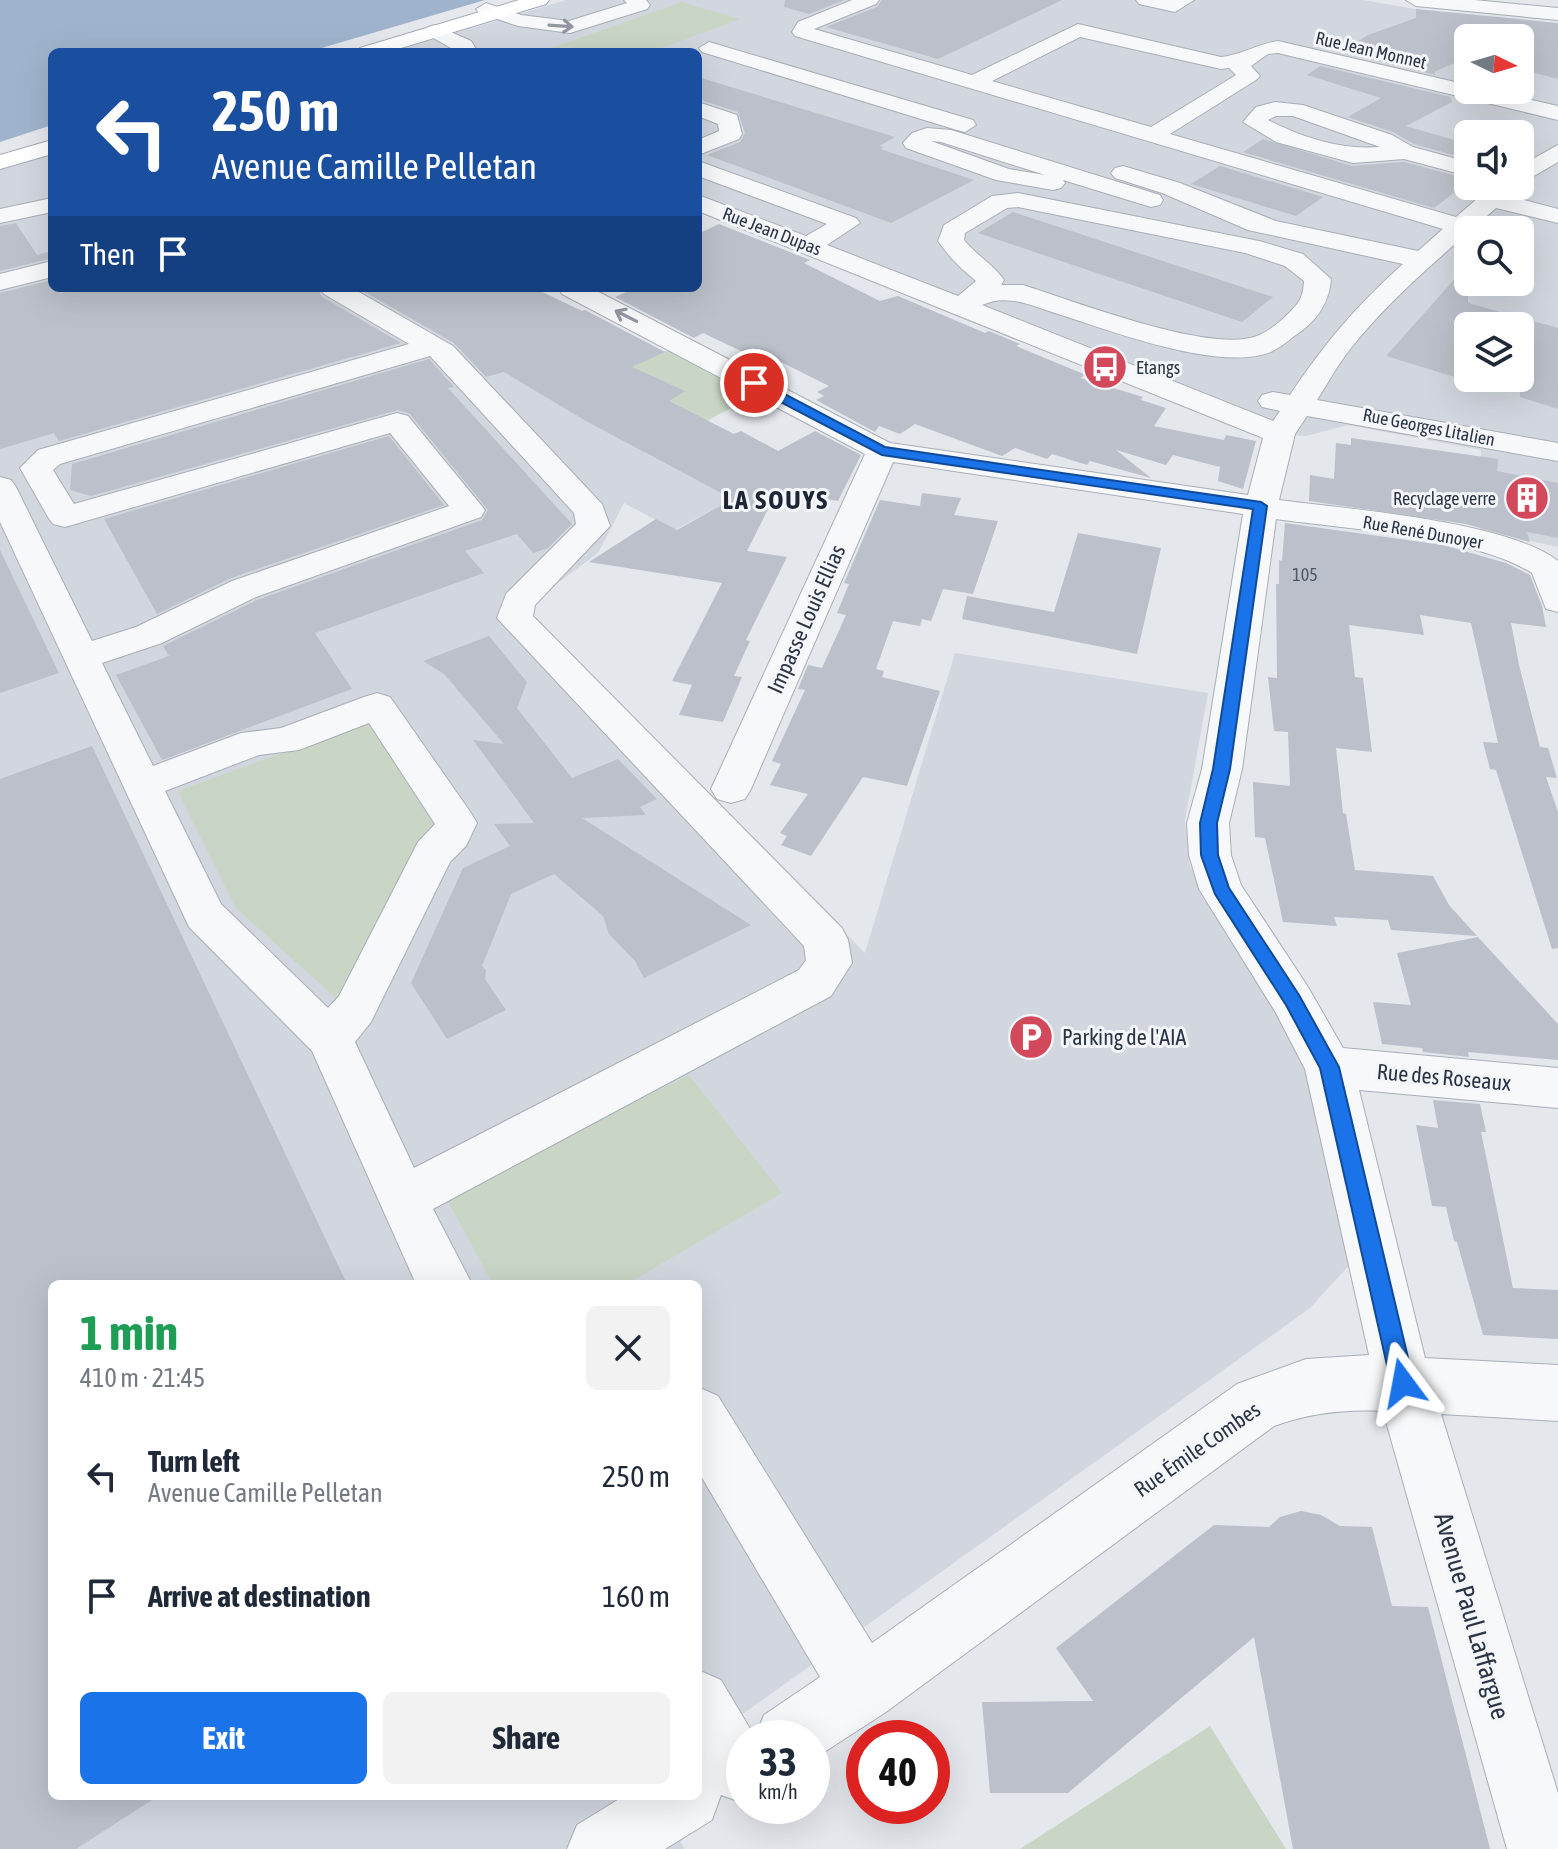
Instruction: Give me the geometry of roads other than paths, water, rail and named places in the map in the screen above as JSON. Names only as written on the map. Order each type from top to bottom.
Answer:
[{"type":"main road","points":[[380,48],[435,31],[515,0]]},
{"type":"main road","points":[[357,48],[539,0]]},
{"type":"main road","points":[[0,154],[48,140]]},
{"type":"main road","points":[[0,162],[48,148]]},
{"type":"street","points":[[491,11],[518,20],[575,27],[640,5],[634,0]]},
{"type":"street","points":[[869,0],[805,26],[802,32],[1155,134],[1444,241]]},
{"type":"street","points":[[1146,0],[1180,3]]},
{"type":"street","points":[[1416,0],[1558,14]]},
{"type":"street","name":"Rue Jean Monnet","points":[[1274,27],[1454,69]]},
{"type":"street","points":[[973,83],[1078,30],[1221,63],[1242,61]]},
{"type":"street","points":[[435,31],[466,48]]},
{"type":"street","points":[[1155,134],[1249,76],[1238,66],[1242,61],[1262,49],[1278,47],[1558,113]]},
{"type":"street","points":[[710,49],[1171,188],[1270,228]]},
{"type":"street","points":[[1534,87],[1558,93]]},
{"type":"street","points":[[702,110],[729,120],[731,134],[702,146]]},
{"type":"street","points":[[1405,152],[1353,156],[1284,137],[1254,122],[1264,112],[1295,110],[1384,140],[1405,152],[1454,169]]},
{"type":"street","points":[[1156,202],[943,135],[928,134],[914,143],[1004,175],[1156,202],[1270,228],[1444,241]]},
{"type":"street","points":[[1534,166],[1555,157]]},
{"type":"street","points":[[702,169],[847,223],[808,245]]},
{"type":"street","points":[[1018,200],[1250,246],[1294,260],[1318,279],[1316,300],[1293,325],[1262,345],[1225,348],[1166,339],[1013,291],[969,301],[991,280],[965,259],[951,241],[953,230],[1001,201],[1018,200]]},
{"type":"street","points":[[1403,1383],[1329,1067],[1299,1011],[1221,889],[1210,855],[1208,823],[1222,769],[1261,506],[1290,418],[1356,325],[1444,241],[1481,200]]},
{"type":"street","points":[[1528,200],[1558,216]]},
{"type":"street","name":"Rue Jean Dupas","points":[[702,204],[847,261],[969,301],[1139,376]]},
{"type":"street","points":[[0,216],[48,206]]},
{"type":"street","points":[[1308,227],[1335,207],[1444,241]]},
{"type":"street","points":[[0,282],[48,270]]},
{"type":"street","points":[[340,292],[443,352],[590,511],[593,526],[518,602],[515,618],[826,940],[829,963],[815,983],[403,1199]]},
{"type":"street","name":"Rue René Dunoyer","points":[[579,292],[882,451],[1460,536],[1504,549],[1544,566],[1555,584],[1558,601]]},
{"type":"street","points":[[82,657],[149,635],[244,589],[469,510],[397,422],[65,517],[36,468],[49,457],[434,346]]},
{"type":"street","name":"Rue Georges Litalien","points":[[1139,376],[1290,418],[1558,452]]},
{"type":"street","name":"Impasse Louis Ellias","points":[[731,789],[882,451]]},
{"type":"street","points":[[0,487],[204,915],[330,1039],[443,1280]]},
{"type":"street","points":[[142,785],[255,742],[285,741],[377,706],[456,823],[451,835],[433,853],[355,1009],[330,1039]]},
{"type":"street","name":"Rue des Roseaux","points":[[1329,1067],[1558,1088]]},
{"type":"street","name":"Rue Émile Combes","points":[[813,1720],[863,1689],[1257,1404],[1306,1387],[1354,1382],[1558,1393]]},
{"type":"street","name":"Avenue Paul Laffargue","points":[[1403,1383],[1541,1849]]},
{"type":"street","points":[[702,1423],[863,1689]]},
{"type":"street","points":[[702,1711],[726,1761]]},
{"type":"street","name":"Rue Émile Combes","points":[[702,1788],[726,1774]]},
{"type":"street","name":"Rue Émile Combes","points":[[601,1849],[683,1800]]},
{"type":"water","points":[[0,0],[485,0],[322,48],[48,48],[48,126],[0,142]]},
{"type":"place","name":"Etangs","points":[[1105,367]]},
{"type":"place","name":"Recyclage verre","points":[[1527,498]]},
{"type":"place","name":"Parking de l'AIA","points":[[1031,1037]]},
{"type":"district","name":"LA SOUYS","points":[[776,500]]}]
